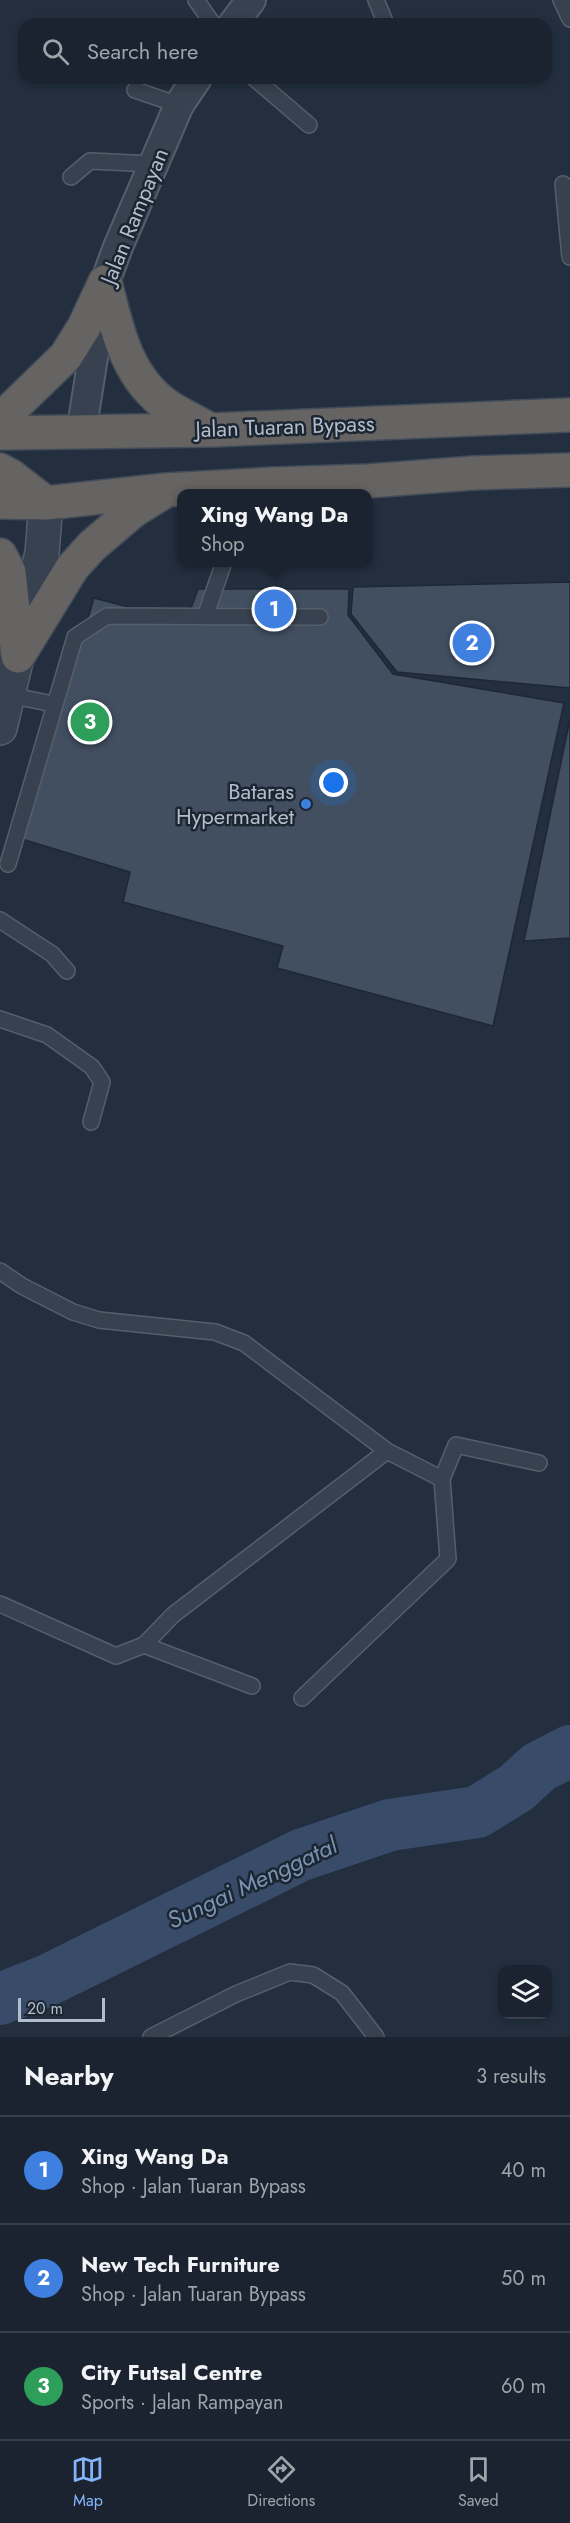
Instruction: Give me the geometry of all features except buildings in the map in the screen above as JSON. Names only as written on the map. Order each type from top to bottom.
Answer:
[{"type":"highway","points":[[0,420],[66,356],[84,327],[105,282]]},
{"type":"highway","points":[[105,282],[127,358],[142,383],[167,406],[211,430]]},
{"type":"highway","name":"Jalan Tuaran Bypass","points":[[0,433],[211,430],[570,414]]},
{"type":"highway","points":[[0,470],[46,502]]},
{"type":"highway","points":[[269,489],[473,473],[570,470]]},
{"type":"highway","points":[[18,656],[72,568],[133,511],[166,490]]},
{"type":"highway","points":[[0,502],[46,502],[177,490]]},
{"type":"highway","points":[[0,555],[9,572],[18,656]]},
{"type":"street","points":[[238,18],[251,0]]},
{"type":"street","name":"Jalan Rampayan","points":[[81,433],[105,282],[179,105],[193,84]]},
{"type":"street","points":[[0,728],[42,553],[46,502]]},
{"type":"lane","points":[[196,0],[209,18]]},
{"type":"lane","points":[[376,0],[384,18]]},
{"type":"lane","points":[[561,0],[570,19]]},
{"type":"lane","points":[[261,84],[309,125]]},
{"type":"lane","points":[[135,90],[179,105]]},
{"type":"lane","points":[[71,177],[90,161],[154,164]]},
{"type":"lane","points":[[562,184],[570,256]]},
{"type":"lane","points":[[205,616],[222,567]]},
{"type":"lane","points":[[8,864],[6,842],[75,637],[107,616],[320,616]]},
{"type":"lane","points":[[9,695],[53,704]]},
{"type":"lane","points":[[0,920],[52,954],[67,971]]},
{"type":"lane","points":[[0,1019],[46,1035],[92,1068],[102,1082],[91,1122]]},
{"type":"lane","points":[[0,1271],[22,1286],[73,1312],[99,1320],[215,1332],[244,1343],[387,1451],[442,1479]]},
{"type":"lane","points":[[302,1698],[448,1559],[442,1479],[456,1445],[539,1463]]},
{"type":"lane","points":[[0,1604],[116,1656],[144,1645],[173,1616],[387,1451]]},
{"type":"lane","points":[[144,1645],[252,1686]]},
{"type":"lane","points":[[151,2037],[236,1994],[290,1972],[313,1975],[342,1993],[376,2037]]},
{"type":"waterway","name":"Sungai Menggatal","points":[[0,1999],[46,1981],[301,1855],[390,1825],[477,1812],[516,1788],[539,1767],[570,1751]]},
{"type":"place","name":"Xing Wang Da","points":[[274,609]]},
{"type":"place","name":"New Tech Furniture","points":[[472,643]]},
{"type":"place","name":"City Futsal Centre","points":[[90,722]]},
{"type":"place","name":"Bataras Hypermarket","points":[[306,804]]}]
